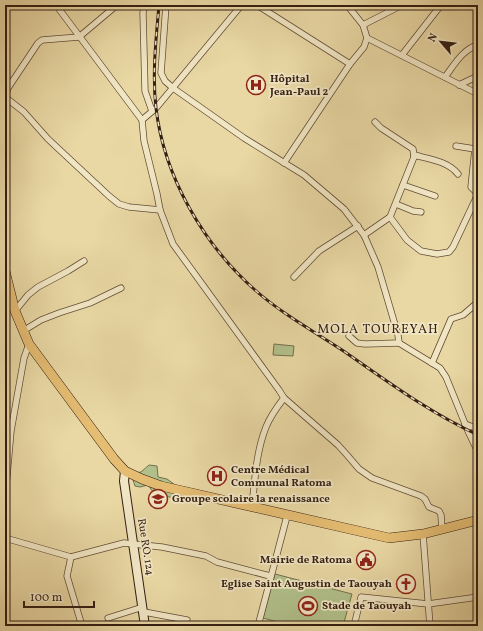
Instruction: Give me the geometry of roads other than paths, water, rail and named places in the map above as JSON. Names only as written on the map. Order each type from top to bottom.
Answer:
[{"type":"main road","points":[[5,271],[15,311],[29,344],[114,459],[125,471],[161,486],[389,538],[423,534],[478,520]]},
{"type":"street","points":[[56,5],[142,120],[144,140],[160,210],[173,244],[284,398],[338,445],[359,469],[372,478],[422,496],[426,499],[429,507],[439,511],[441,515],[442,529]]},
{"type":"street","points":[[117,5],[79,37],[42,40],[38,43],[8,88],[5,97],[24,112],[48,139],[119,204],[129,207],[160,210]]},
{"type":"street","points":[[144,5],[145,91],[152,111]]},
{"type":"street","points":[[166,5],[161,73],[165,81],[244,138],[304,175],[344,209],[364,235],[378,267],[399,343]]},
{"type":"street","points":[[142,120],[173,88],[239,8],[244,5]]},
{"type":"street","points":[[257,5],[350,64]]},
{"type":"street","points":[[284,163],[350,64],[364,47],[367,38],[363,25],[347,5]]},
{"type":"street","points":[[363,25],[402,5]]},
{"type":"street","points":[[402,55],[441,5]]},
{"type":"street","points":[[367,38],[478,94]]},
{"type":"street","points":[[445,77],[464,53],[471,47],[478,45]]},
{"type":"street","points":[[459,85],[478,76]]},
{"type":"street","points":[[364,235],[390,217],[414,157],[414,149],[381,128],[375,122]]},
{"type":"street","points":[[390,217],[407,240],[421,251],[437,254],[449,252],[453,247],[478,194],[470,187],[475,149],[456,146]]},
{"type":"street","points":[[414,155],[434,160],[455,170],[458,174]]},
{"type":"street","points":[[403,185],[435,196]]},
{"type":"street","points":[[396,204],[413,211],[421,212]]},
{"type":"street","points":[[294,277],[318,251],[358,226]]},
{"type":"street","points":[[5,300],[15,311],[28,295],[38,287],[84,261]]},
{"type":"street","points":[[23,331],[41,320],[90,303],[121,288]]},
{"type":"street","points":[[432,363],[451,319],[463,315],[478,302]]},
{"type":"street","points":[[349,336],[357,343],[399,343],[440,368],[446,377],[478,452]]},
{"type":"street","points":[[5,498],[11,431],[24,358],[29,344]]},
{"type":"street","points":[[252,506],[258,460],[266,427],[273,413],[284,398]]},
{"type":"street","points":[[465,424],[478,429]]},
{"type":"street","name":"Rue RO. 124","points":[[125,471],[124,481],[145,626]]},
{"type":"street","points":[[258,626],[270,576],[288,516]]},
{"type":"street","points":[[423,534],[430,626]]},
{"type":"street","points":[[5,538],[71,558],[124,543],[162,547],[206,556],[217,562],[270,576]]},
{"type":"street","points":[[71,558],[67,576],[82,626]]},
{"type":"street","points":[[354,626],[361,597],[428,604],[478,597]]},
{"type":"street","points":[[108,618],[143,609],[187,620]]},
{"type":"railway","points":[[159,5],[154,82],[160,134],[177,184],[203,231],[236,272],[265,299],[377,375],[443,417],[478,435]]},
{"type":"place","name":"Hôpital Jean-Paul 2","points":[[256,85]]},
{"type":"place","name":"Centre Médical Communal Ratoma","points":[[217,476]]},
{"type":"place","name":"Groupe scolaire la renaissance","points":[[158,499]]},
{"type":"place","name":"Mairie de Ratoma","points":[[366,560]]},
{"type":"place","name":"Eglise Saint Augustin de Taouyah","points":[[406,584]]},
{"type":"place","name":"Stade de Taouyah","points":[[308,606]]},
{"type":"district","name":"MOLA TOUREYAH","points":[[378,330]]}]
